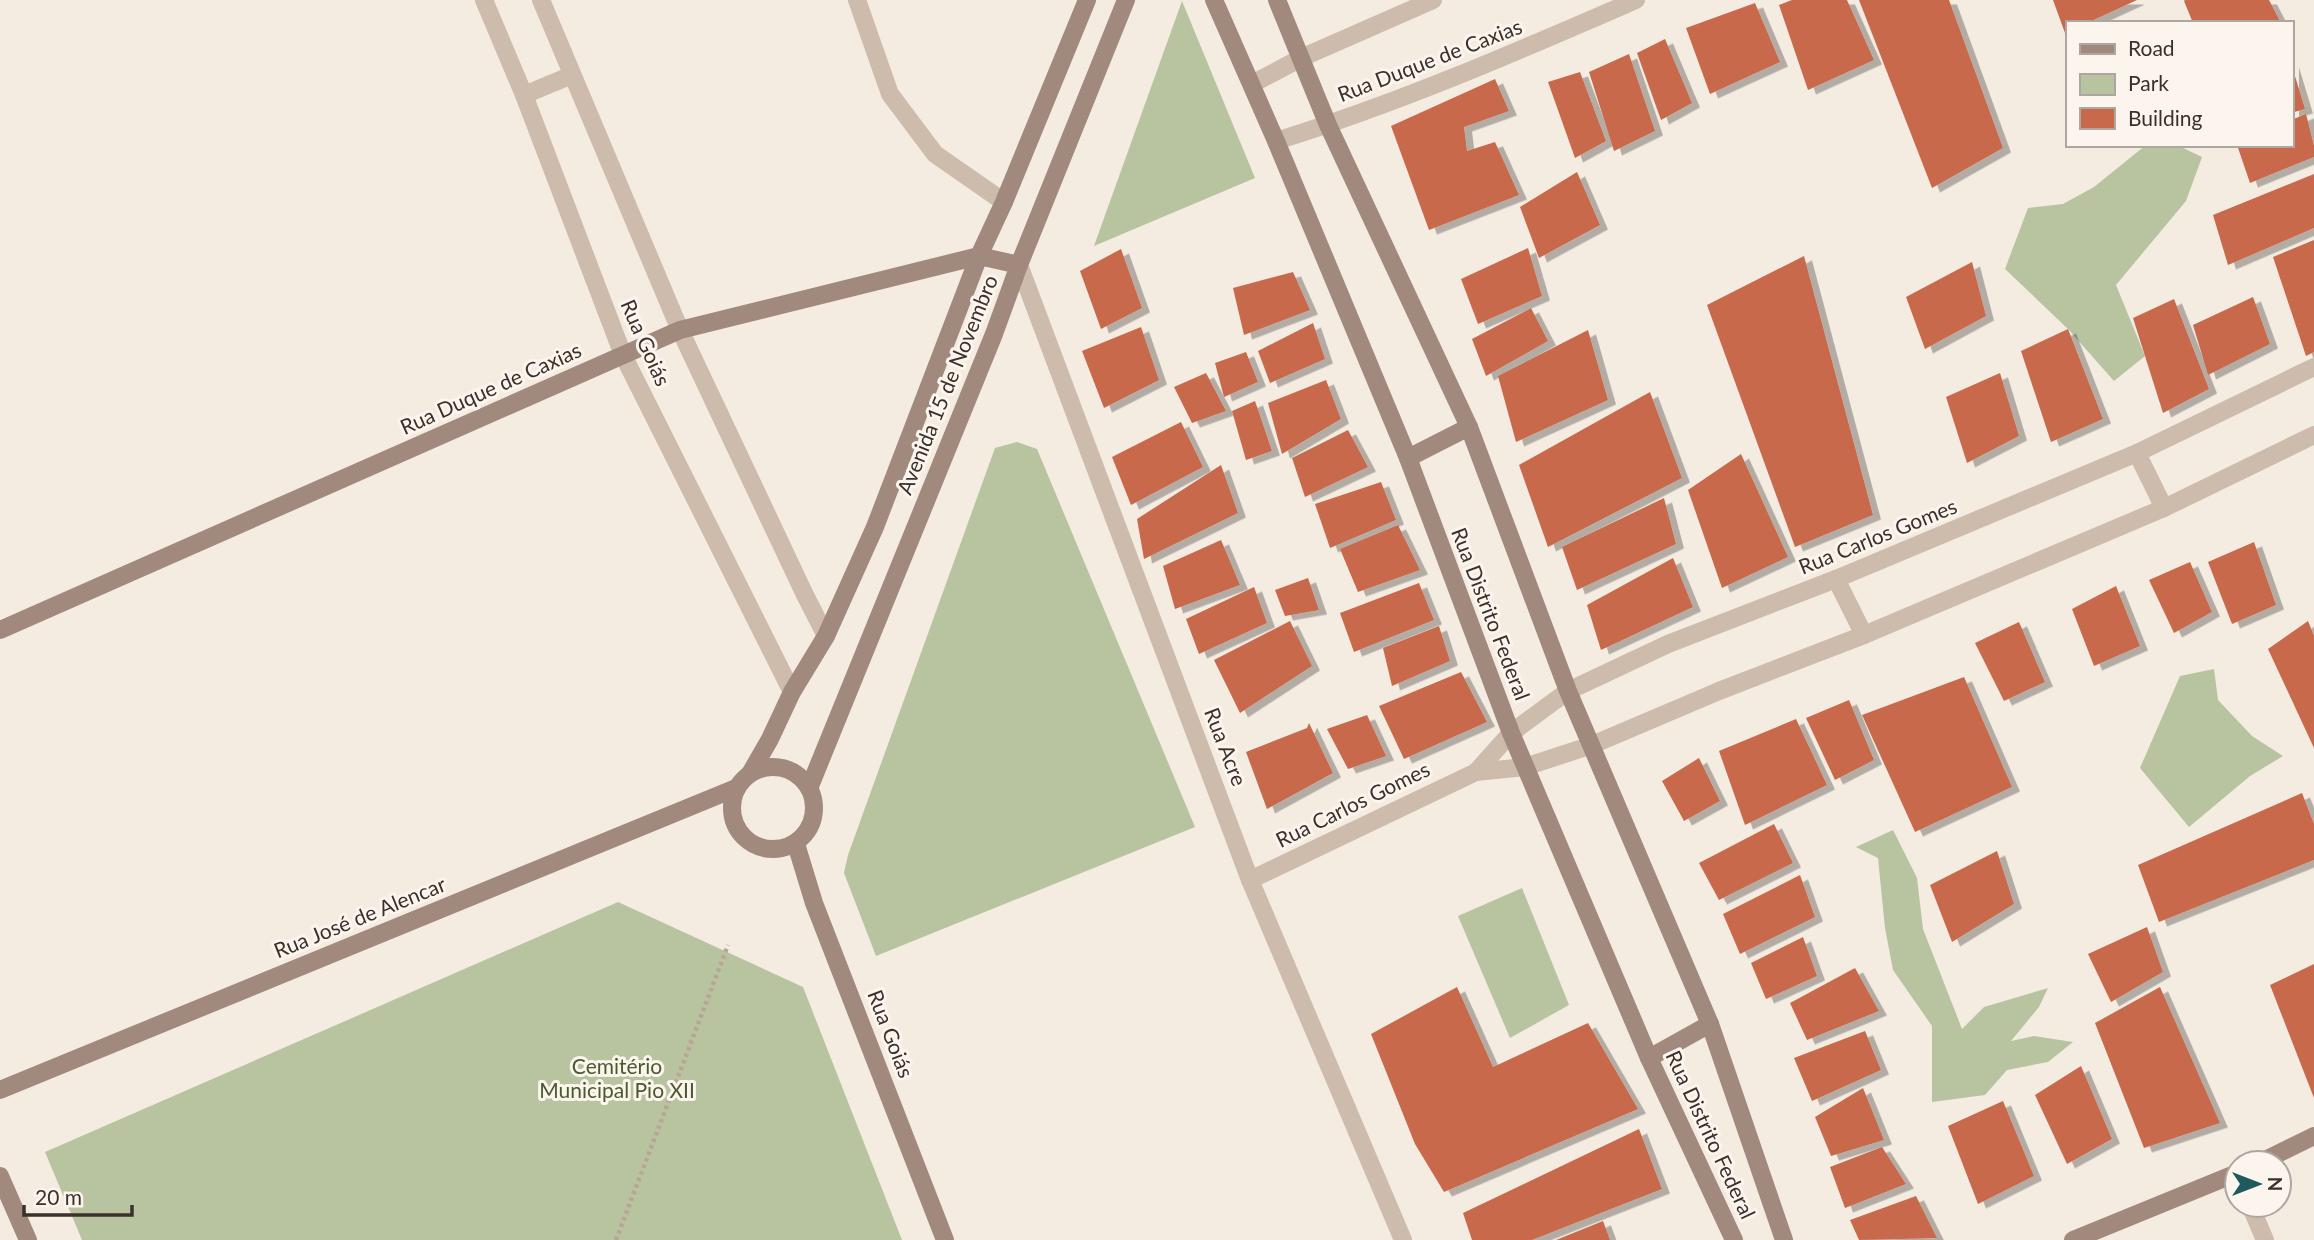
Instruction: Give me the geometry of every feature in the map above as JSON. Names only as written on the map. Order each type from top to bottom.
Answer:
[{"type":"street","name":"Rua Goiás","points":[[484,0],[524,95],[623,355],[792,692]]},
{"type":"street","name":"Rua Goiás","points":[[541,0],[680,330],[826,636]]},
{"type":"street","points":[[857,0],[890,94],[935,154],[1004,202]]},
{"type":"street","name":"Avenida 15 de Novembro","points":[[736,788],[751,772],[792,692],[826,636],[875,527],[979,256],[1087,0]]},
{"type":"street","name":"Avenida 15 de Novembro","points":[[796,844],[811,828],[816,807],[810,786],[994,334],[1019,265],[1126,0]]},
{"type":"street","name":"Rua Distrito Federal","points":[[1214,0],[1252,84],[1408,458],[1525,767],[1648,1058],[1734,1240]]},
{"type":"street","name":"Rua Distrito Federal","points":[[1277,0],[1328,125],[1469,427],[1568,691],[1710,1024],[1784,1240]]},
{"type":"street","points":[[1252,84],[1301,58],[1433,0]]},
{"type":"street","name":"Rua Duque de Caxias","points":[[1276,141],[1328,125],[1469,72],[1636,0]]},
{"type":"street","points":[[524,95],[572,75]]},
{"type":"street","name":"Rua Duque de Caxias","points":[[0,630],[680,330],[979,256],[1019,265]]},
{"type":"street","name":"Rua Acre","points":[[1019,265],[1250,880],[1403,1240]]},
{"type":"street","name":"Rua Carlos Gomes","points":[[1476,772],[1511,733],[1568,691],[1668,644],[1836,579],[2137,453],[2314,367]]},
{"type":"street","points":[[1408,458],[1469,427]]},
{"type":"street","name":"Rua Carlos Gomes","points":[[1250,880],[1476,772],[1525,767],[1592,745],[2164,509],[2314,435]]},
{"type":"street","points":[[2137,453],[2164,509]]},
{"type":"street","points":[[1836,579],[1864,635]]},
{"type":"street","points":[[751,772],[772,765],[794,771],[810,786]]},
{"type":"street","points":[[736,788],[731,810],[738,830],[754,845],[775,850],[796,844]]},
{"type":"street","name":"Rua José de Alencar","points":[[0,1090],[736,788]]},
{"type":"street","name":"Rua Goiás","points":[[796,844],[814,903],[945,1240]]},
{"type":"street","points":[[1648,1058],[1710,1024]]},
{"type":"street","points":[[2288,1149],[2314,1136]]},
{"type":"street","points":[[0,1176],[28,1240]]},
{"type":"street","points":[[2073,1240],[2223,1179]]},
{"type":"street","points":[[2256,1219],[2265,1240]]},
{"type":"path","points":[[616,1240],[728,945]]},
{"type":"green space","points":[[1182,1],[1255,178],[1094,246]]},
{"type":"green space","points":[[2144,147],[2181,147],[2202,157],[2186,201],[2116,285],[2145,356],[2114,381],[2068,329],[2005,269],[2028,208],[2063,204],[2094,187]]},
{"type":"green space","points":[[1017,442],[1037,449],[1195,827],[876,956],[844,873],[848,855],[995,448]]},
{"type":"green space","points":[[2214,669],[2218,700],[2252,736],[2283,756],[2250,776],[2189,827],[2140,768],[2180,676]]},
{"type":"green space","points":[[1893,830],[1917,878],[1923,929],[1962,1029],[1984,1007],[2048,988],[2039,1007],[2011,1041],[2034,1036],[2073,1042],[2048,1062],[2007,1070],[1985,1095],[1932,1102],[1932,1026],[1893,970],[1885,928],[1878,858],[1856,847]]},
{"type":"green space","points":[[1522,888],[1569,1005],[1510,1038],[1458,916]]},
{"type":"green space","name":"Cemitério Municipal Pio XII","points":[[618,902],[803,987],[902,1240],[82,1240],[45,1152]]},
{"type":"building","points":[[1792,0],[1847,0],[1874,60],[1808,90],[1779,5]]},
{"type":"building","points":[[1859,0],[1949,0],[2003,148],[1932,188]]},
{"type":"building","points":[[2053,0],[2137,0],[2091,21],[2066,21],[2065,33]]},
{"type":"building","points":[[2269,0],[2280,21],[2192,21],[2184,1]]},
{"type":"building","points":[[1755,3],[1780,62],[1710,94],[1686,28]]},
{"type":"building","points":[[1665,39],[1692,103],[1661,120],[1637,53]]},
{"type":"building","points":[[1629,54],[1655,131],[1614,151],[1589,72]]},
{"type":"building","points":[[2293,70],[2305,109],[2293,112]]},
{"type":"building","points":[[1580,72],[1606,141],[1575,158],[1548,82]]},
{"type":"building","points":[[1495,79],[1509,111],[1464,127],[1467,151],[1495,142],[1519,195],[1429,230],[1391,126]]},
{"type":"building","points":[[2306,114],[2314,157],[2250,183],[2238,147],[2293,147],[2293,119]]},
{"type":"building","points":[[1577,172],[1600,225],[1539,258],[1520,207]]},
{"type":"building","points":[[2314,174],[2314,228],[2228,265],[2213,215]]},
{"type":"building","points":[[2314,240],[2314,352],[2306,356],[2273,257]]},
{"type":"building","points":[[1528,248],[1542,296],[1478,324],[1461,279]]},
{"type":"building","points":[[1121,249],[1142,308],[1101,329],[1080,271]]},
{"type":"building","points":[[1804,256],[1873,515],[1795,547],[1707,305]]},
{"type":"building","points":[[1972,262],[1986,316],[1925,349],[1906,297]]},
{"type":"building","points":[[1293,272],[1310,310],[1244,335],[1233,288]]},
{"type":"building","points":[[2253,297],[2270,344],[2208,375],[2193,325]]},
{"type":"building","points":[[2174,299],[2209,389],[2163,413],[2133,318]]},
{"type":"building","points":[[1531,308],[1548,341],[1486,376],[1472,339]]},
{"type":"building","points":[[1313,323],[1325,359],[1270,383],[1258,351]]},
{"type":"building","points":[[1141,327],[1159,380],[1104,408],[1082,351]]},
{"type":"building","points":[[2068,329],[2103,419],[2051,442],[2021,351]]},
{"type":"building","points":[[1588,330],[1608,400],[1516,442],[1498,376]]},
{"type":"building","points":[[1246,352],[1258,382],[1224,397],[1215,363]]},
{"type":"building","points":[[1206,373],[1226,411],[1192,423],[1174,387]]},
{"type":"building","points":[[2000,373],[2019,436],[1967,463],[1946,397]]},
{"type":"building","points":[[1326,380],[1341,419],[1282,454],[1268,403]]},
{"type":"building","points":[[1650,392],[1682,478],[1548,547],[1519,465]]},
{"type":"building","points":[[1255,401],[1272,451],[1246,460],[1232,411]]},
{"type":"building","points":[[1181,422],[1203,467],[1131,505],[1112,457]]},
{"type":"building","points":[[1348,430],[1368,467],[1305,497],[1292,458]]},
{"type":"building","points":[[1741,454],[1788,557],[1722,588],[1688,490]]},
{"type":"building","points":[[1221,465],[1238,513],[1144,559],[1137,519]]},
{"type":"building","points":[[1381,482],[1396,520],[1330,548],[1315,504]]},
{"type":"building","points":[[1664,498],[1676,544],[1577,590],[1562,547]]},
{"type":"building","points":[[1398,525],[1420,570],[1358,592],[1340,549]]},
{"type":"building","points":[[1221,540],[1240,585],[1175,609],[1163,566]]},
{"type":"building","points":[[2254,542],[2276,605],[2232,624],[2208,562]]},
{"type":"building","points":[[1673,558],[1693,607],[1601,650],[1587,605]]},
{"type":"building","points":[[2190,562],[2212,612],[2174,633],[2149,580]]},
{"type":"building","points":[[1308,578],[1319,610],[1285,616],[1275,590]]},
{"type":"building","points":[[1419,583],[1434,620],[1354,652],[1340,613]]},
{"type":"building","points":[[2116,586],[2140,646],[2094,666],[2072,609]]},
{"type":"building","points":[[1254,587],[1267,623],[1199,654],[1186,619]]},
{"type":"building","points":[[1290,621],[1312,666],[1240,713],[1214,660]]},
{"type":"building","points":[[2308,621],[2314,636],[2314,748],[2268,649]]},
{"type":"building","points":[[2019,622],[2045,682],[2004,701],[1975,643]]},
{"type":"building","points":[[1439,626],[1450,661],[1392,686],[1383,648]]},
{"type":"building","points":[[1461,672],[1487,722],[1404,759],[1379,706]]},
{"type":"building","points":[[1964,677],[2012,787],[1915,832],[1862,715]]},
{"type":"building","points":[[1849,700],[1874,760],[1835,780],[1806,718]]},
{"type":"building","points":[[1367,715],[1386,756],[1348,769],[1327,729]]},
{"type":"building","points":[[1796,719],[1827,785],[1745,825],[1719,751]]},
{"type":"building","points":[[1309,723],[1333,773],[1267,809],[1246,752],[1307,728]]},
{"type":"building","points":[[1699,758],[1720,801],[1684,821],[1662,781]]},
{"type":"building","points":[[2302,793],[2314,824],[2314,860],[2159,922],[2138,865]]},
{"type":"building","points":[[1774,824],[1793,863],[1719,900],[1699,863]]},
{"type":"building","points":[[1997,851],[2014,904],[1952,942],[1930,885]]},
{"type":"building","points":[[1800,875],[1815,917],[1740,954],[1723,914]]},
{"type":"building","points":[[2147,927],[2163,972],[2111,1002],[2088,954]]},
{"type":"building","points":[[1803,937],[1817,976],[1766,999],[1751,963]]},
{"type":"building","points":[[2314,964],[2314,1098],[2270,985]]},
{"type":"building","points":[[1855,968],[1879,1011],[1807,1040],[1790,1003]]},
{"type":"building","points":[[1457,987],[1493,1067],[1588,1023],[1638,1109],[1444,1192],[1415,1144],[1371,1034]]},
{"type":"building","points":[[2160,987],[2220,1123],[2144,1148],[2095,1023]]},
{"type":"building","points":[[1865,1031],[1881,1070],[1812,1101],[1794,1058]]},
{"type":"building","points":[[2081,1066],[2112,1139],[2067,1164],[2035,1095]]},
{"type":"building","points":[[1863,1088],[1884,1140],[1831,1156],[1815,1117]]},
{"type":"building","points":[[2003,1101],[2034,1176],[1978,1204],[1948,1126]]},
{"type":"building","points":[[1639,1129],[1662,1189],[1532,1240],[1472,1240],[1463,1213]]},
{"type":"building","points":[[1882,1147],[1906,1184],[1845,1208],[1830,1167]]},
{"type":"building","points":[[1916,1196],[1937,1238],[1859,1240],[1850,1220]]},
{"type":"building","points":[[1603,1221],[1610,1240],[1556,1240]]}]
